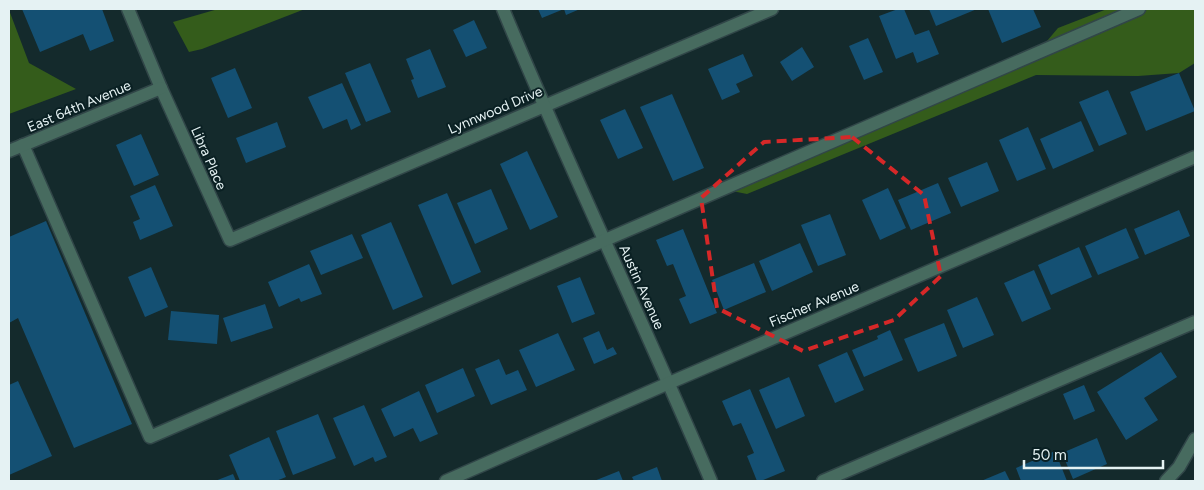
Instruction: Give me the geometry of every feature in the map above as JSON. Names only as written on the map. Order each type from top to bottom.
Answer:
[{"type":"street","name":"Libra Place","points":[[128,9],[161,88],[230,240]]},
{"type":"street","name":"Austin Avenue","points":[[503,9],[543,106],[669,383],[711,481]]},
{"type":"street","name":"Lynnwood Drive","points":[[230,240],[772,9]]},
{"type":"street","points":[[23,145],[150,437],[1138,9]]},
{"type":"street","name":"East 64th Avenue","points":[[9,151],[161,88]]},
{"type":"street","name":"Fischer Avenue","points":[[446,481],[1195,157]]},
{"type":"street","points":[[823,481],[1195,322]]},
{"type":"street","points":[[1166,481],[1179,466],[1195,439]]},
{"type":"highlighted area","points":[[852,137],[924,195],[941,276],[894,320],[803,351],[717,308],[701,198],[764,142]]},
{"type":"green space","points":[[218,9],[305,9],[202,49],[189,52],[173,22]]},
{"type":"green space","points":[[1107,9],[1195,9],[1195,63],[1179,73],[1138,76],[1036,75],[747,194],[732,191],[1030,61],[1058,28]]},
{"type":"green space","points":[[9,10],[29,63],[76,89],[9,114]]},
{"type":"building","points":[[22,9],[102,9],[114,41],[90,51],[83,34],[40,52]]},
{"type":"building","points":[[538,9],[564,9],[542,18]]},
{"type":"building","points":[[564,9],[580,9],[566,15]]},
{"type":"building","points":[[898,9],[904,9],[915,35],[929,30],[939,54],[917,63],[913,52],[896,59],[879,16]]},
{"type":"building","points":[[929,9],[977,9],[936,26]]},
{"type":"building","points":[[988,9],[1033,9],[1041,27],[1002,43]]},
{"type":"building","points":[[474,20],[487,48],[466,57],[453,30]]},
{"type":"building","points":[[868,38],[883,72],[864,80],[849,46]]},
{"type":"building","points":[[802,47],[814,67],[792,81],[780,62]]},
{"type":"building","points":[[430,49],[446,87],[418,98],[411,80],[414,79],[406,59]]},
{"type":"building","points":[[743,54],[753,76],[736,84],[740,92],[722,100],[708,69]]},
{"type":"building","points":[[370,63],[391,112],[366,122],[345,73]]},
{"type":"building","points":[[235,68],[252,108],[228,118],[211,78]]},
{"type":"building","points":[[1179,73],[1195,111],[1146,131],[1130,92]]},
{"type":"building","points":[[342,83],[361,125],[351,130],[347,119],[323,129],[308,97]]},
{"type":"building","points":[[1108,90],[1127,134],[1099,146],[1079,102]]},
{"type":"building","points":[[672,94],[704,168],[673,181],[640,107]]},
{"type":"building","points":[[625,109],[643,148],[618,159],[600,120]]},
{"type":"building","points":[[1081,121],[1094,151],[1053,169],[1040,139]]},
{"type":"building","points":[[277,122],[286,147],[246,163],[236,138]]},
{"type":"building","points":[[1028,127],[1046,169],[1017,181],[999,140]]},
{"type":"building","points":[[141,134],[159,175],[134,186],[116,145]]},
{"type":"building","points":[[527,151],[558,217],[530,230],[500,164]]},
{"type":"building","points":[[987,162],[999,191],[961,207],[948,178]]},
{"type":"building","points":[[938,183],[951,213],[911,230],[898,200]]},
{"type":"building","points":[[155,185],[173,226],[140,240],[133,222],[140,219],[130,196]]},
{"type":"building","points":[[888,188],[906,228],[880,240],[862,200]]},
{"type":"building","points":[[491,189],[508,229],[475,244],[457,203]]},
{"type":"building","points":[[447,193],[481,272],[452,285],[418,205]]},
{"type":"building","points":[[1179,210],[1190,236],[1145,255],[1134,229]]},
{"type":"building","points":[[830,214],[846,255],[818,266],[801,225]]},
{"type":"building","points":[[46,221],[132,424],[74,448],[18,318],[9,323],[9,237]]},
{"type":"building","points":[[391,222],[423,297],[393,310],[361,235]]},
{"type":"building","points":[[1126,228],[1139,258],[1098,275],[1085,246]]},
{"type":"building","points":[[683,229],[717,313],[690,324],[679,299],[686,296],[673,264],[667,266],[656,240]]},
{"type":"building","points":[[352,234],[363,258],[321,275],[310,251]]},
{"type":"building","points":[[800,243],[813,272],[772,291],[759,261]]},
{"type":"building","points":[[1079,247],[1092,277],[1051,295],[1038,265]]},
{"type":"building","points":[[754,263],[766,292],[724,310],[712,280]]},
{"type":"building","points":[[309,264],[322,294],[301,302],[299,298],[279,307],[268,282]]},
{"type":"building","points":[[151,267],[168,307],[145,317],[128,277]]},
{"type":"building","points":[[1034,270],[1051,309],[1022,322],[1004,283]]},
{"type":"building","points":[[580,277],[595,314],[572,323],[557,286]]},
{"type":"building","points":[[977,297],[994,335],[963,348],[947,310]]},
{"type":"building","points":[[265,304],[273,328],[231,342],[223,318]]},
{"type":"building","points":[[171,311],[219,315],[217,344],[168,340]]},
{"type":"building","points":[[944,323],[957,356],[918,372],[904,339]]},
{"type":"building","points":[[890,330],[903,360],[864,377],[852,350],[878,339],[877,336]]},
{"type":"building","points":[[599,331],[607,350],[613,347],[617,354],[594,364],[583,338]]},
{"type":"building","points":[[558,333],[575,370],[536,387],[519,350]]},
{"type":"building","points":[[847,352],[864,390],[835,403],[818,365]]},
{"type":"building","points":[[1161,352],[1177,377],[1144,398],[1158,420],[1126,440],[1097,392]]},
{"type":"building","points":[[499,359],[506,375],[518,370],[527,390],[491,405],[475,369]]},
{"type":"building","points":[[463,368],[475,396],[437,413],[425,385]]},
{"type":"building","points":[[789,377],[805,416],[776,429],[759,390]]},
{"type":"building","points":[[18,381],[52,456],[9,475],[9,385]]},
{"type":"building","points":[[1084,385],[1095,411],[1074,420],[1063,394]]},
{"type":"building","points":[[750,389],[785,471],[761,481],[757,481],[747,456],[754,453],[741,423],[733,426],[722,401]]},
{"type":"building","points":[[419,391],[438,434],[420,442],[413,428],[394,437],[381,409]]},
{"type":"building","points":[[364,405],[387,457],[375,462],[373,457],[354,466],[333,418]]},
{"type":"building","points":[[318,414],[336,458],[293,475],[276,431]]},
{"type":"building","points":[[269,437],[286,477],[276,481],[240,481],[229,455]]},
{"type":"building","points":[[1097,438],[1107,464],[1073,479],[1062,453]]},
{"type":"building","points":[[1055,451],[1067,481],[1021,481],[1016,468]]},
{"type":"building","points":[[657,467],[662,481],[634,481],[632,477]]},
{"type":"building","points":[[619,471],[623,481],[594,481]]},
{"type":"building","points":[[1005,471],[1010,481],[981,481]]},
{"type":"building","points":[[233,474],[236,481],[215,481]]}]
